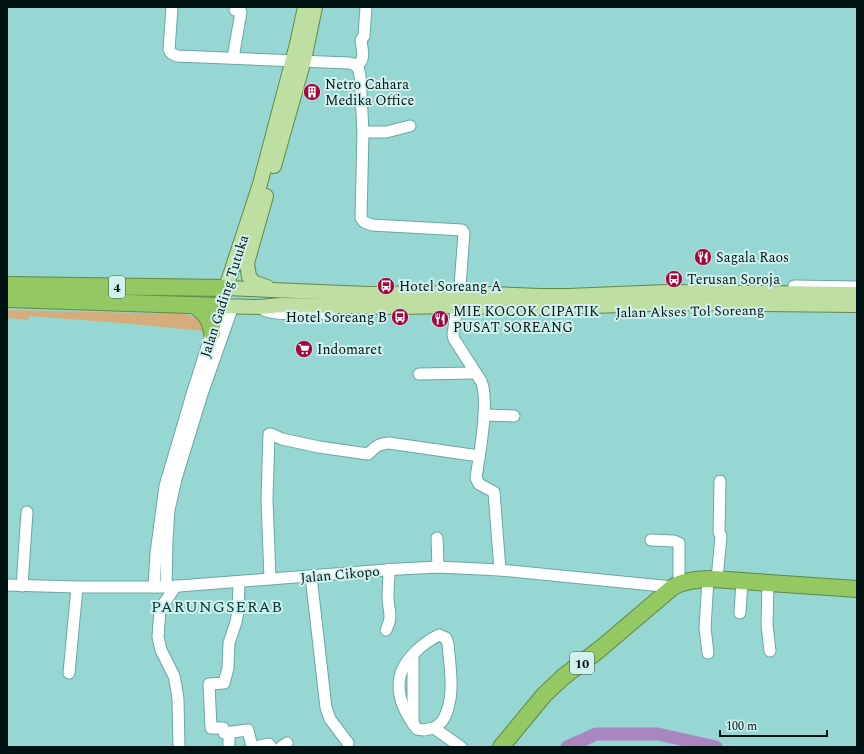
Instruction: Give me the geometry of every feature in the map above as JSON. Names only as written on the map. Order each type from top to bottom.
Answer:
[{"type":"highway","name":"4","points":[[7,285],[232,288]]},
{"type":"highway","name":"4","points":[[7,299],[226,306]]},
{"type":"highway","points":[[194,305],[207,316],[212,334]]},
{"type":"highway","points":[[676,585],[692,580],[712,579],[857,589]]},
{"type":"highway","name":"10","points":[[501,747],[544,695],[563,677],[600,649],[676,585]]},
{"type":"main road","name":"Jalan Gading Tutuka","points":[[277,290],[255,283],[249,277],[247,263],[298,60],[305,7]]},
{"type":"main road","name":"Jalan Gading Tutuka","points":[[226,306],[260,184],[315,7]]},
{"type":"main road","name":"Jalan Akses Tol Soreang","points":[[232,288],[368,294],[460,292],[541,296],[577,293],[667,292],[857,305]]},
{"type":"main road","name":"Jalan Akses Tol Soreang","points":[[226,306],[456,306],[538,311],[749,298],[857,294]]},
{"type":"street","points":[[172,7],[169,50],[177,56],[354,63],[359,69],[360,76],[363,132],[361,218],[364,222],[372,225],[462,230],[464,233],[460,286]]},
{"type":"street","points":[[357,66],[362,62],[363,58],[361,40],[364,36],[366,7]]},
{"type":"street","points":[[233,58],[241,13],[240,11],[235,10]]},
{"type":"street","points":[[363,132],[386,132],[410,126]]},
{"type":"street","name":"Jalan Akses Tol Soreang","points":[[277,290],[293,285],[385,288],[460,286],[577,293],[664,287],[857,287]]},
{"type":"street","name":"Jalan Gading Tutuka","points":[[165,587],[157,545],[165,486],[193,391],[212,334],[226,306]]},
{"type":"street","name":"Jalan Gading Tutuka","points":[[165,587],[169,510],[176,479],[202,394],[226,306]]},
{"type":"street","name":"Jalan Akses Tol Soreang","points":[[260,307],[267,311],[278,312],[420,313],[679,309],[857,311]]},
{"type":"street","points":[[456,312],[453,336],[454,339],[483,386],[484,415],[476,478],[479,484],[491,489],[494,492],[500,570]]},
{"type":"street","points":[[419,374],[475,373]]},
{"type":"street","points":[[484,415],[514,416]]},
{"type":"street","points":[[270,579],[267,499],[269,434],[319,447],[368,454],[378,445],[389,443],[479,456]]},
{"type":"street","points":[[708,653],[705,628],[720,536],[720,481]]},
{"type":"street","points":[[22,586],[26,512]]},
{"type":"street","points":[[437,538],[438,567]]},
{"type":"street","points":[[651,540],[674,541],[679,544],[676,585]]},
{"type":"street","name":"Jalan Cikopo","points":[[7,585],[165,587],[389,569],[438,567],[500,570],[676,585]]},
{"type":"street","points":[[386,630],[391,615],[388,599],[389,569]]},
{"type":"street","points":[[311,576],[327,714],[348,744]]},
{"type":"street","points":[[740,613],[742,581]]},
{"type":"street","points":[[239,582],[238,611],[229,643],[228,668],[224,683],[209,684],[211,728],[223,728],[224,733],[248,730],[253,747],[269,744],[271,747]]},
{"type":"street","points":[[768,583],[767,626],[770,651]]},
{"type":"street","points":[[69,673],[77,587]]},
{"type":"street","points":[[165,587],[160,609],[158,637],[159,644],[170,666],[176,686],[178,699],[179,747]]},
{"type":"street","points":[[434,728],[443,721],[449,707],[451,688],[448,644],[446,638],[439,635],[428,640],[413,655],[400,676],[402,703],[406,714],[417,729],[424,730],[434,728],[461,747]]},
{"type":"street","points":[[229,733],[229,747]]},
{"type":"shaded area","points":[[7,310],[185,314],[198,319],[204,331],[29,316],[28,320],[7,318]]},
{"type":"waterway","points":[[567,747],[596,734],[658,734],[716,747]]},
{"type":"place","name":"Netro Cahara Medika Office","points":[[312,92]]},
{"type":"place","name":"Sagala Raos","points":[[703,257]]},
{"type":"place","name":"Terusan Soroja","points":[[674,279]]},
{"type":"place","name":"Hotel Soreang A","points":[[386,286]]},
{"type":"place","name":"Hotel Soreang B","points":[[400,317]]},
{"type":"place","name":"MIE KOCOK CIPATIK PUSAT SOREANG","points":[[440,319]]},
{"type":"place","name":"Indomaret","points":[[304,349]]},
{"type":"district","name":"PARUNGSERAB","points":[[217,606]]}]
